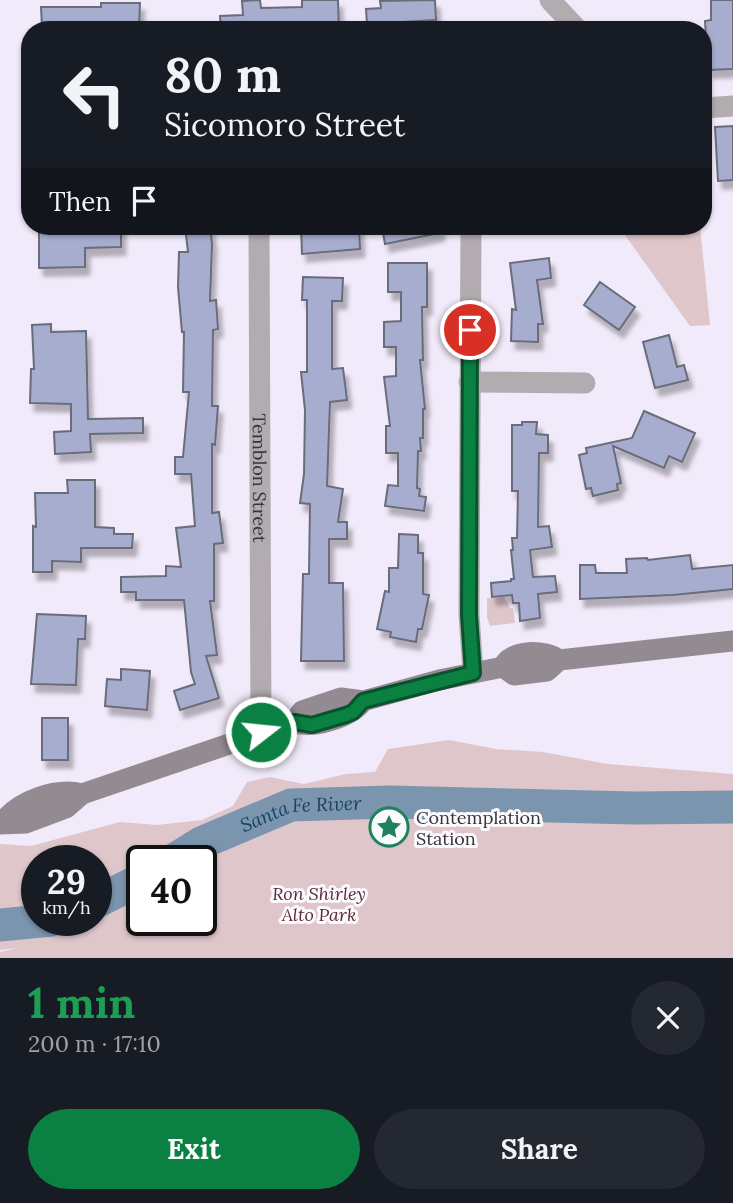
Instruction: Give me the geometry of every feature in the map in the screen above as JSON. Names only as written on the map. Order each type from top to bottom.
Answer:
[{"type":"street","points":[[550,0],[570,21]]},
{"type":"street","points":[[712,107],[733,106]]},
{"type":"street","name":"Temblon Street","points":[[259,235],[261,732]]},
{"type":"street","points":[[471,235],[469,615],[473,673]]},
{"type":"street","points":[[469,382],[585,383]]},
{"type":"street","points":[[1,820],[26,823],[66,808],[82,794],[294,722],[302,711],[330,701],[349,698],[363,701],[503,667],[509,658],[544,652],[559,660],[733,641]]},
{"type":"green space","points":[[625,235],[701,235],[710,325],[690,326]]},
{"type":"green space","points":[[504,597],[510,608],[513,608],[515,623],[490,626],[487,598]]},
{"type":"green space","name":"Ron Shirley Alto Park","points":[[449,740],[496,749],[543,752],[608,764],[733,774],[733,958],[0,958],[0,952],[17,948],[0,950],[0,844],[21,845],[21,936],[112,936],[112,845],[35,845],[120,822],[157,825],[202,820],[233,806],[247,782],[270,777],[304,784],[346,774],[375,772],[388,749]]},
{"type":"building","points":[[260,0],[261,8],[302,7],[302,0],[338,0],[339,21],[220,21],[220,16],[243,15],[242,1]]},
{"type":"building","points":[[435,0],[436,20],[367,21],[366,9],[381,8],[380,1]]},
{"type":"building","points":[[711,0],[733,0],[733,69],[712,70],[712,21],[705,21],[711,20]]},
{"type":"building","points":[[101,3],[140,3],[139,21],[42,21],[41,7],[101,7]]},
{"type":"building","points":[[733,126],[733,180],[718,181],[715,127]]},
{"type":"building","points":[[39,235],[121,235],[121,247],[85,248],[85,267],[39,268]]},
{"type":"building","points":[[186,235],[211,235],[210,301],[216,300],[218,329],[213,330],[212,406],[218,406],[215,445],[212,444],[212,513],[219,512],[223,543],[214,544],[214,601],[210,601],[217,655],[206,656],[219,698],[180,710],[174,691],[195,684],[191,672],[184,600],[136,600],[136,592],[121,592],[121,577],[166,576],[166,566],[181,567],[176,528],[195,526],[191,474],[175,474],[175,457],[183,457],[189,392],[183,392],[184,332],[178,287],[179,252],[188,252]]},
{"type":"building","points":[[301,235],[359,235],[360,249],[302,254]]},
{"type":"building","points":[[384,235],[430,235],[385,244]]},
{"type":"building","points":[[549,258],[551,278],[537,280],[543,324],[538,324],[538,342],[511,341],[512,309],[516,310],[510,263]]},
{"type":"building","points":[[388,263],[427,263],[427,307],[422,307],[423,360],[420,360],[425,409],[423,438],[420,438],[421,451],[418,451],[417,488],[420,489],[419,496],[426,497],[424,511],[385,506],[388,485],[398,486],[398,453],[386,453],[386,426],[390,426],[384,377],[396,376],[396,347],[384,347],[384,322],[401,321],[401,292],[388,292]]},
{"type":"building","points":[[303,277],[343,278],[342,301],[332,301],[332,369],[343,368],[347,400],[330,402],[327,486],[343,489],[338,522],[347,522],[347,539],[329,539],[329,583],[343,583],[344,661],[301,661],[303,574],[309,574],[310,504],[300,503],[304,474],[305,410],[301,372],[307,372],[307,300],[302,300]]},
{"type":"building","points":[[600,282],[635,307],[619,330],[584,305]]},
{"type":"building","points":[[51,324],[51,332],[86,331],[88,419],[143,418],[143,433],[90,434],[91,452],[55,454],[54,432],[71,431],[71,404],[30,403],[31,369],[34,369],[32,325]]},
{"type":"building","points":[[669,335],[677,367],[684,365],[688,380],[655,388],[643,342]]},
{"type":"building","points":[[644,411],[695,433],[682,462],[669,456],[664,468],[613,446],[621,483],[617,484],[618,490],[593,496],[591,488],[586,489],[579,455],[587,453],[586,448],[632,438]]},
{"type":"building","points":[[522,422],[537,422],[536,434],[548,435],[548,453],[539,453],[538,527],[549,526],[552,547],[530,550],[533,577],[555,576],[557,592],[538,594],[540,618],[520,621],[519,603],[513,603],[512,595],[492,597],[491,583],[514,579],[511,550],[512,538],[517,538],[518,491],[512,491],[512,425],[522,425]]},
{"type":"building","points":[[67,480],[95,480],[95,527],[114,528],[114,534],[133,534],[132,548],[81,548],[81,562],[52,561],[52,572],[33,572],[35,493],[68,493]]},
{"type":"building","points":[[399,534],[418,535],[418,553],[423,553],[423,594],[429,595],[422,629],[418,629],[416,642],[390,637],[391,632],[377,629],[385,591],[389,592],[389,568],[398,568]]},
{"type":"building","points":[[690,555],[692,569],[733,565],[733,589],[580,599],[580,565],[595,565],[596,573],[627,573],[626,559],[648,560]]},
{"type":"building","points":[[37,614],[86,616],[85,639],[78,639],[76,685],[31,684]]},
{"type":"building","points":[[121,669],[150,671],[147,710],[105,706],[107,679],[121,680]]},
{"type":"building","points":[[42,718],[68,718],[68,760],[42,760]]},
{"type":"waterway","name":"Santa Fe River","points":[[198,845],[291,805],[389,802],[635,808],[733,807]]},
{"type":"waterway","name":"Santa Fe River","points":[[112,894],[126,887]]},
{"type":"waterway","name":"Santa Fe River","points":[[0,925],[21,923]]},
{"type":"place","name":"Contemplation Station","points":[[389,827]]},
{"type":"route","points":[[261,732],[294,722],[312,725],[353,712],[363,701],[473,673],[469,615],[470,330]]}]
